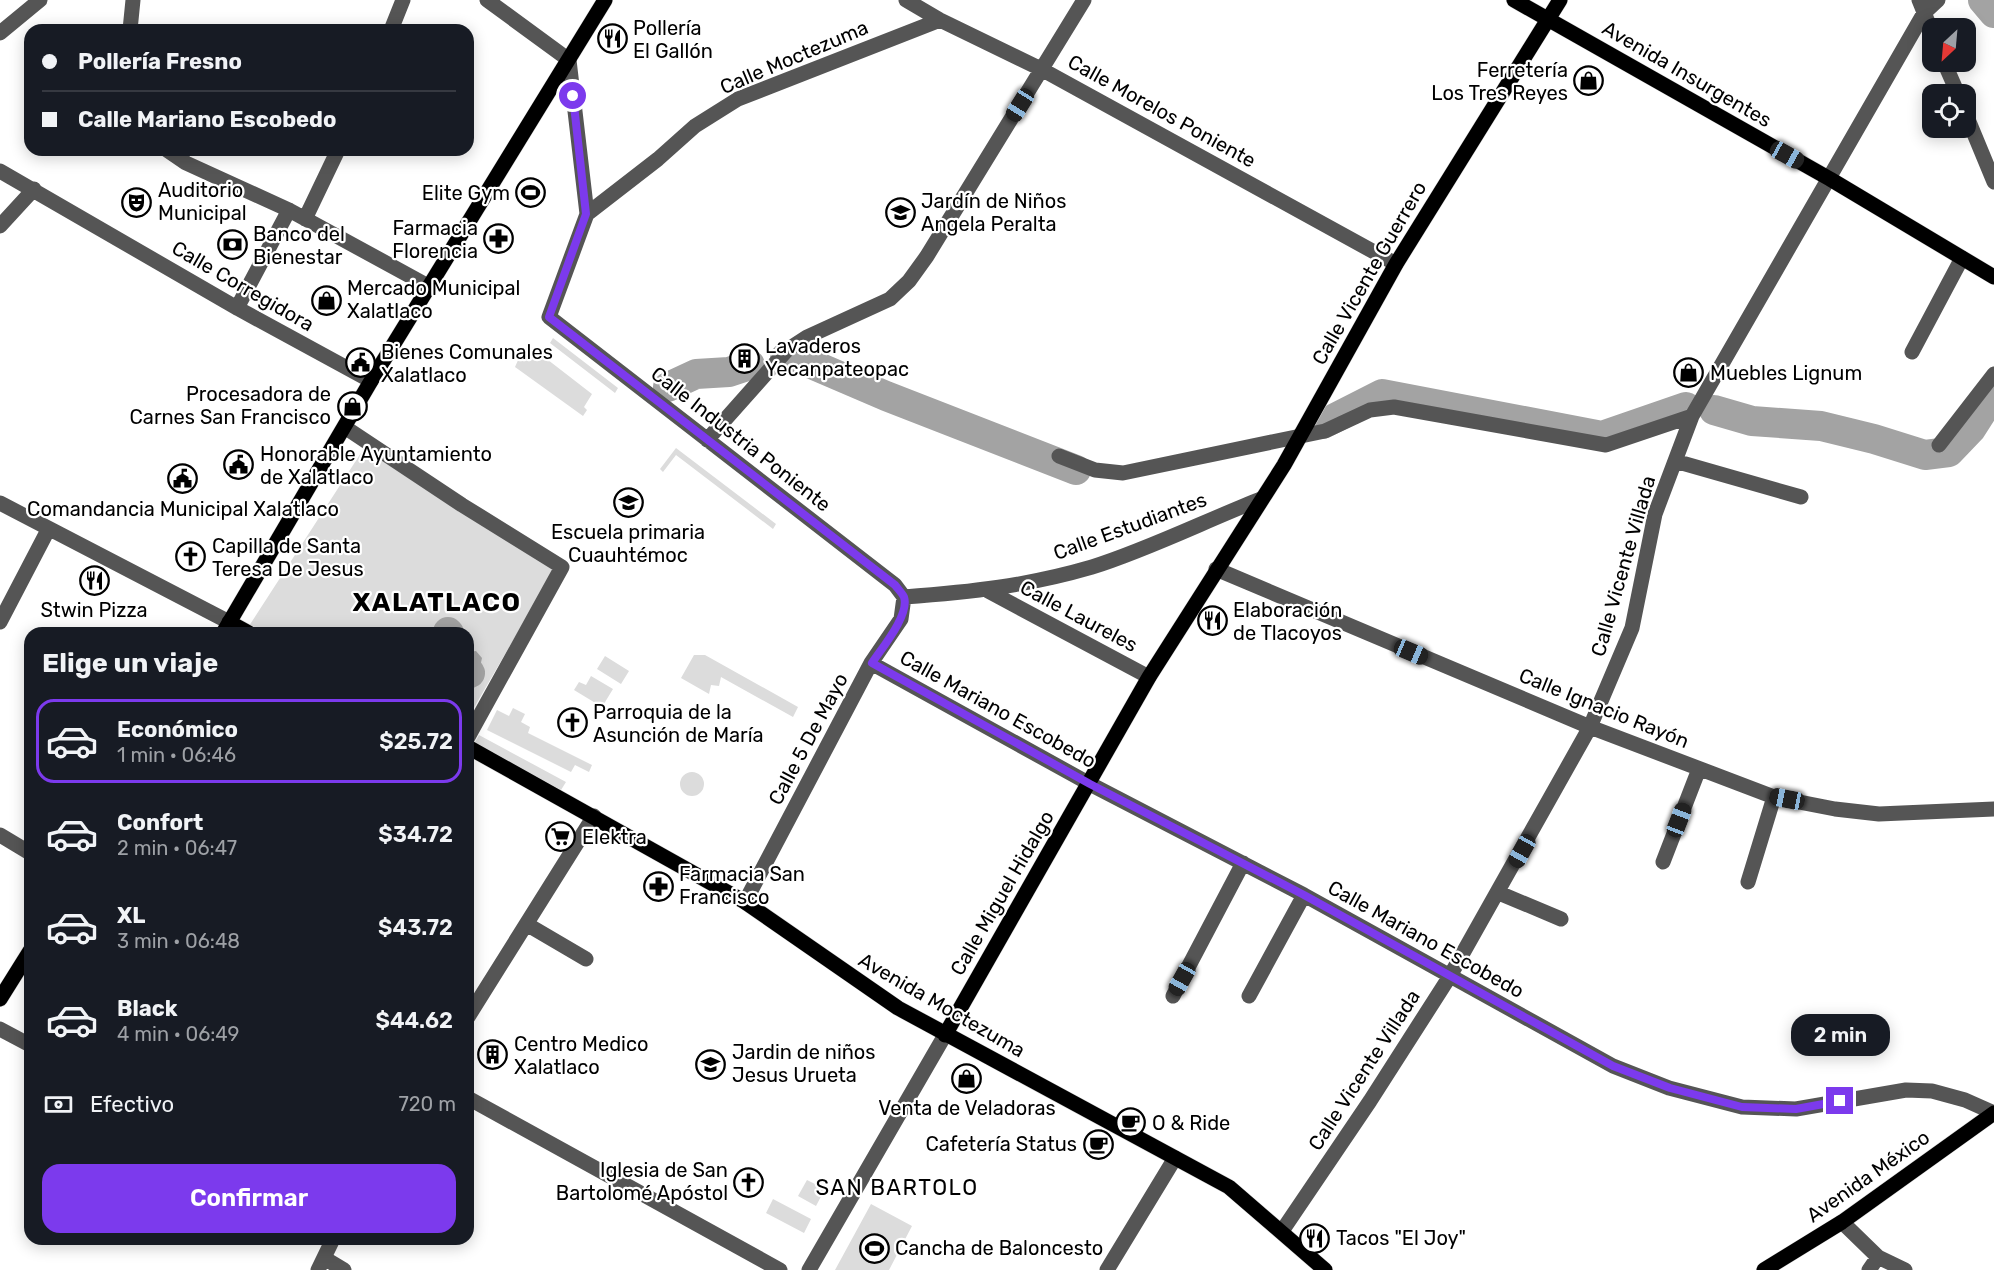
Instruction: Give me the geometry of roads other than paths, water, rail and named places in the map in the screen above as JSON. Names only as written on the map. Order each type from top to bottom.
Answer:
[{"type":"main road","points":[[227,627],[346,428],[371,381],[604,0]]},
{"type":"main road","name":"Avenida Insurgentes","points":[[1514,0],[1830,179],[1994,277]]},
{"type":"main road","name":"Calle Vicente Guerrero","points":[[1216,569],[1300,435],[1396,264],[1560,0]]},
{"type":"main road","name":"Calle Miguel Hidalgo","points":[[945,1035],[1149,677],[1216,569]]},
{"type":"main road","name":"Avenida Moctezuma","points":[[474,750],[745,902],[863,986],[945,1035],[1229,1187],[1325,1270]]},
{"type":"main road","points":[[0,999],[24,961]]},
{"type":"main road","name":"Avenida México","points":[[1764,1270],[1842,1222],[1994,1113]]},
{"type":"street","points":[[131,24],[133,0]]},
{"type":"street","points":[[393,24],[403,0]]},
{"type":"street","points":[[487,0],[568,60],[586,214]]},
{"type":"street","name":"Calle Morelos Poniente","points":[[906,0],[940,20],[1041,69],[1396,264]]},
{"type":"street","points":[[707,440],[787,350],[807,337],[890,299],[909,281],[927,256],[1084,0]]},
{"type":"street","name":"Calle Vicente Villada","points":[[1282,1231],[1370,1101],[1450,976],[1499,893],[1590,727],[1614,676],[1632,628],[1655,514],[1692,416],[1830,179],[1921,7],[1938,0]]},
{"type":"street","points":[[0,33],[30,2]]},
{"type":"street","name":"Calle Moctezuma","points":[[586,214],[658,159],[695,126],[738,99],[940,20]]},
{"type":"street","points":[[1976,138],[1994,182]]},
{"type":"street","points":[[176,156],[186,163],[289,210],[430,287]]},
{"type":"street","points":[[305,219],[335,156]]},
{"type":"street","name":"Calle Corregidora","points":[[0,171],[237,308],[371,381]]},
{"type":"street","points":[[0,226],[34,189]]},
{"type":"street","points":[[237,308],[289,210]]},
{"type":"street","name":"Calle Industria Poniente","points":[[586,214],[549,317],[895,585],[904,597]]},
{"type":"street","points":[[1912,352],[1962,258]]},
{"type":"street","points":[[1939,445],[1994,374]]},
{"type":"street","points":[[1059,456],[1095,470],[1123,473],[1336,428],[1370,410],[1394,407],[1606,445],[1692,416]]},
{"type":"street","points":[[346,428],[462,505],[562,567],[474,726]]},
{"type":"street","points":[[1676,461],[1800,497]]},
{"type":"street","name":"Calle Estudiantes","points":[[904,597],[988,591],[1095,566],[1261,499]]},
{"type":"street","points":[[0,503],[224,627]]},
{"type":"street","points":[[0,622],[48,530]]},
{"type":"street","name":"Calle Ignacio Rayón","points":[[1216,569],[1590,727],[1774,797],[1835,809],[1879,814],[1994,809]]},
{"type":"street","name":"Calle Laureles","points":[[988,591],[1149,677]]},
{"type":"street","name":"Calle 5 De Mayo","points":[[745,902],[872,663],[901,619],[904,597]]},
{"type":"street","name":"Calle Mariano Escobedo","points":[[872,663],[1090,784],[1304,895],[1613,1066],[1670,1088],[1718,1102],[1768,1110],[1796,1109],[1906,1090],[1932,1091],[1965,1100],[1994,1113]]},
{"type":"street","points":[[1663,862],[1699,769]]},
{"type":"street","points":[[1748,882],[1774,797]]},
{"type":"street","points":[[474,1008],[528,925],[594,816]]},
{"type":"street","points":[[0,835],[24,849]]},
{"type":"street","points":[[1173,996],[1243,863]]},
{"type":"street","points":[[1499,893],[1561,920]]},
{"type":"street","points":[[1249,996],[1304,895]]},
{"type":"street","points":[[528,925],[586,959]]},
{"type":"street","points":[[0,1029],[24,1043]]},
{"type":"street","name":"Calle Miguel Hidalgo","points":[[809,1270],[945,1035]]},
{"type":"street","points":[[474,1101],[780,1270]]},
{"type":"street","points":[[1107,1270],[1175,1158]]},
{"type":"street","points":[[1842,1222],[1878,1257],[1905,1270]]},
{"type":"street","points":[[330,1245],[321,1264],[344,1270]]},
{"type":"street","points":[[1869,1270],[1878,1257]]},
{"type":"waterway","points":[[1983,0],[1994,13]]},
{"type":"waterway","points":[[785,358],[802,360],[886,396],[1076,470]]},
{"type":"waterway","points":[[668,387],[696,374],[729,372],[750,365]]},
{"type":"waterway","points":[[1714,410],[1752,421],[1821,426],[1925,455],[1949,452],[1971,429],[1994,393]]},
{"type":"waterway","points":[[1323,424],[1382,394],[1602,436],[1686,407]]},
{"type":"place","name":"Pollería El Gallón","points":[[612,39]]},
{"type":"place","name":"Ferretería Los Tres Reyes","points":[[1589,81]]},
{"type":"place","name":"Elite Gym","points":[[531,193]]},
{"type":"place","name":"Auditorio Municipal","points":[[137,202]]},
{"type":"place","name":"Jardín de Niños Angela Peralta","points":[[900,212]]},
{"type":"place","name":"Farmacia Florencia","points":[[499,239]]},
{"type":"place","name":"Banco del Bienestar","points":[[232,245]]},
{"type":"place","name":"Mercado Municipal Xalatlaco","points":[[326,300]]},
{"type":"place","name":"Lavaderos Yecanpateopac","points":[[744,358]]},
{"type":"place","name":"Bienes Comunales Xalatlaco","points":[[360,363]]},
{"type":"place","name":"Muebles Lignum","points":[[1689,373]]},
{"type":"place","name":"Procesadora de Carnes San Francisco","points":[[352,406]]},
{"type":"place","name":"Honorable Ayuntamiento de Xalatlaco","points":[[239,465]]},
{"type":"place","name":"Comandancia Municipal Xalatlaco","points":[[183,479]]},
{"type":"place","name":"Escuela primaria Cuauhtémoc","points":[[628,502]]},
{"type":"place","name":"Capilla de Santa Teresa De Jesus","points":[[191,557]]},
{"type":"place","name":"Stwin Pizza","points":[[94,580]]},
{"type":"place","name":"Elaboración de Tlacoyos","points":[[1212,621]]},
{"type":"place","name":"Parroquia de la Asunción de María","points":[[572,723]]},
{"type":"place","name":"Elektra","points":[[561,837]]},
{"type":"place","name":"Farmacia San Francisco","points":[[658,886]]},
{"type":"place","name":"Centro Medico Xalatlaco","points":[[493,1055]]},
{"type":"place","name":"Jardin de niños Jesus Urueta","points":[[711,1064]]},
{"type":"place","name":"Venta de Veladoras","points":[[967,1078]]},
{"type":"place","name":"O & Ride","points":[[1131,1123]]},
{"type":"place","name":"Cafetería Status","points":[[1098,1144]]},
{"type":"place","name":"Iglesia de San Bartolomé Apóstol","points":[[749,1182]]},
{"type":"place","name":"Tacos \"El Joy\"","points":[[1315,1238]]},
{"type":"place","name":"Cancha de Baloncesto","points":[[874,1248]]},
{"type":"district","name":"XALATLACO","points":[[437,602]]},
{"type":"district","name":"SAN BARTOLO","points":[[897,1187]]}]
